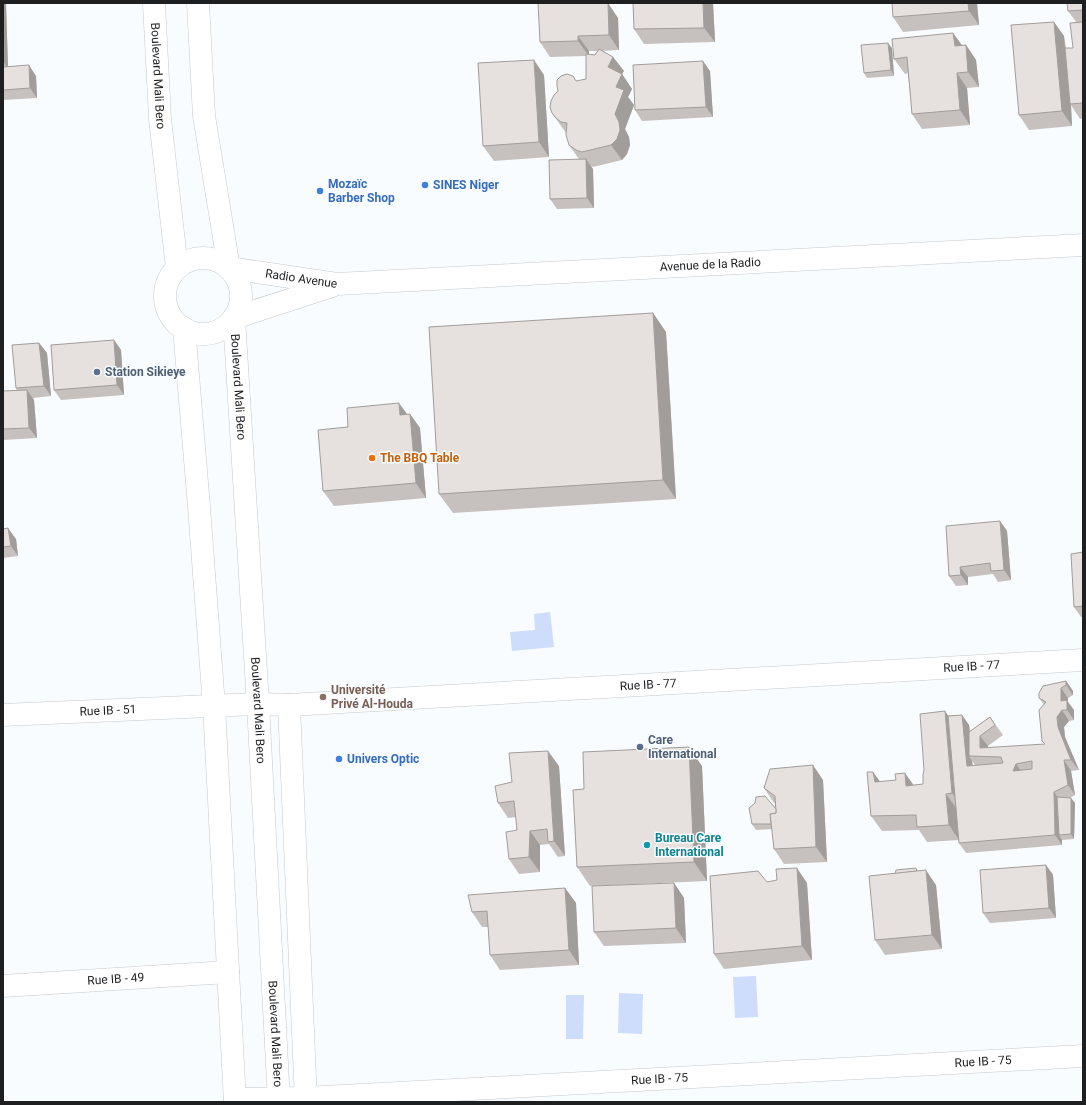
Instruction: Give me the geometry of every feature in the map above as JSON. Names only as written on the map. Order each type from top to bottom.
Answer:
[{"type":"street","name":"Boulevard Mali Bero","points":[[154,3],[160,119],[177,268]]},
{"type":"street","points":[[198,3],[204,116],[229,268]]},
{"type":"street","name":"Avenue de la Radio","points":[[337,284],[1083,245]]},
{"type":"street","points":[[197,258],[208,258],[220,262],[229,268],[238,279],[241,292],[240,306],[234,318],[224,328],[211,333],[197,333],[184,328],[174,319],[167,307],[165,293],[169,280],[177,268],[186,262],[197,258]]},
{"type":"street","name":"Radio Avenue","points":[[229,268],[337,284]]},
{"type":"street","name":"Radio Avenue","points":[[234,318],[337,284]]},
{"type":"street","name":"Boulevard Mali Bero","points":[[234,318],[258,704],[279,1100]]},
{"type":"street","points":[[184,328],[214,706],[235,1100]]},
{"type":"street","name":"Rue IB - 77","points":[[214,706],[258,704],[289,705],[1083,660]]},
{"type":"street","points":[[289,705],[306,1100]]},
{"type":"street","name":"Rue IB - 51","points":[[3,715],[214,706]]},
{"type":"street","name":"Rue IB - 49","points":[[3,986],[228,972]]},
{"type":"street","name":"Rue IB - 75","points":[[235,1100],[306,1100],[1083,1056]]},
{"type":"water","points":[[550,612],[554,647],[512,651],[510,632],[535,630],[534,614]]},
{"type":"water","points":[[756,976],[758,1017],[735,1018],[733,977]]},
{"type":"water","points":[[619,993],[643,994],[642,1034],[618,1033]]},
{"type":"water","points":[[566,995],[584,995],[583,1039],[566,1039]]},
{"type":"building","points":[[538,3],[608,3],[609,35],[578,36],[578,41],[540,42]]},
{"type":"building","points":[[633,3],[703,3],[704,28],[634,29]]},
{"type":"building","points":[[892,3],[968,3],[969,11],[893,17]]},
{"type":"building","points":[[1067,3],[1083,3],[1083,10],[1068,11]]},
{"type":"building","points":[[1054,22],[1062,111],[1019,115],[1011,25]]},
{"type":"building","points":[[1083,22],[1083,103],[1070,104],[1065,48],[1073,48],[1070,23]]},
{"type":"building","points":[[953,33],[955,46],[966,45],[968,72],[957,73],[960,110],[912,114],[907,57],[894,59],[892,39]]},
{"type":"building","points":[[888,43],[891,70],[864,73],[861,45]]},
{"type":"building","points":[[599,49],[613,57],[608,67],[622,74],[616,87],[624,90],[615,114],[619,122],[620,130],[617,139],[611,145],[582,152],[569,145],[566,135],[567,123],[561,122],[556,118],[550,107],[554,95],[558,91],[557,80],[561,76],[567,74],[573,76],[576,81],[586,79],[586,54],[595,55]]},
{"type":"building","points":[[534,60],[539,142],[483,146],[478,63]]},
{"type":"building","points":[[703,61],[706,107],[635,110],[633,65]]},
{"type":"building","points":[[29,65],[30,88],[3,90],[3,67]]},
{"type":"building","points":[[586,159],[587,198],[550,199],[549,160]]},
{"type":"building","points":[[653,313],[663,480],[439,494],[429,327]]},
{"type":"building","points":[[114,340],[117,385],[54,390],[51,345]]},
{"type":"building","points":[[39,343],[44,386],[16,388],[12,345]]},
{"type":"building","points":[[27,390],[29,428],[3,429],[3,391]]},
{"type":"building","points":[[399,403],[400,415],[410,414],[416,483],[323,491],[318,430],[348,427],[347,408]]},
{"type":"building","points":[[1000,521],[1004,570],[991,571],[990,563],[960,567],[961,575],[949,576],[946,526]]},
{"type":"building","points":[[8,528],[11,546],[3,547],[3,529]]},
{"type":"building","points":[[1083,552],[1083,606],[1074,607],[1071,554]]},
{"type":"building","points":[[1066,681],[1066,685],[1061,688],[1061,701],[1067,700],[1067,710],[1062,710],[1057,717],[1058,727],[1071,760],[1064,760],[1068,785],[1054,792],[1055,835],[959,843],[948,716],[962,715],[967,766],[1003,763],[1001,757],[969,756],[969,732],[990,717],[995,725],[980,736],[980,748],[1045,744],[1042,741],[1039,710],[1046,702],[1039,698],[1039,693],[1043,686]],"holes":[[[1032,761],[1032,769],[1013,771],[1016,764]]]},
{"type":"building","points":[[945,711],[952,793],[946,794],[949,825],[917,827],[916,815],[871,816],[867,772],[873,772],[875,782],[896,780],[895,774],[905,773],[906,786],[923,784],[924,770],[920,714]]},
{"type":"building","name":"Bureau Care International","points":[[689,747],[694,862],[577,867],[573,790],[584,789],[583,752]]},
{"type":"building","points":[[548,751],[554,841],[548,842],[547,829],[530,831],[529,857],[509,859],[506,832],[517,830],[514,801],[498,803],[495,786],[512,782],[509,753]]},
{"type":"building","points":[[813,765],[816,847],[774,849],[770,814],[776,813],[775,796],[764,788],[770,769]]},
{"type":"building","points":[[765,796],[776,809],[776,813],[770,814],[771,824],[752,824],[749,808],[755,803],[756,797]]},
{"type":"building","points":[[1057,797],[1071,798],[1071,834],[1059,835]]},
{"type":"building","points":[[1046,865],[1049,908],[983,913],[980,870]]},
{"type":"building","points":[[797,868],[802,946],[714,954],[710,876],[758,871],[767,882],[777,880],[776,869]]},
{"type":"building","points":[[916,868],[917,871],[895,874],[896,870]]},
{"type":"building","points":[[926,870],[932,935],[875,940],[869,876]]},
{"type":"building","points":[[674,883],[676,928],[594,932],[592,886]]},
{"type":"building","points":[[565,888],[569,950],[490,955],[487,911],[472,912],[468,895]]},
{"type":"place","name":"SINES Niger","points":[[425,185]]},
{"type":"place","name":"Mozaïc Barber Shop","points":[[320,191]]},
{"type":"place","name":"Station Sikieye","points":[[97,372]]},
{"type":"place","name":"The BBQ Table","points":[[372,458]]},
{"type":"place","name":"Université Privé Al-Houda","points":[[323,697]]},
{"type":"place","name":"Care International","points":[[640,747]]},
{"type":"place","name":"Univers Optic","points":[[339,759]]},
{"type":"place","name":"Bureau Care International","points":[[647,845]]}]
